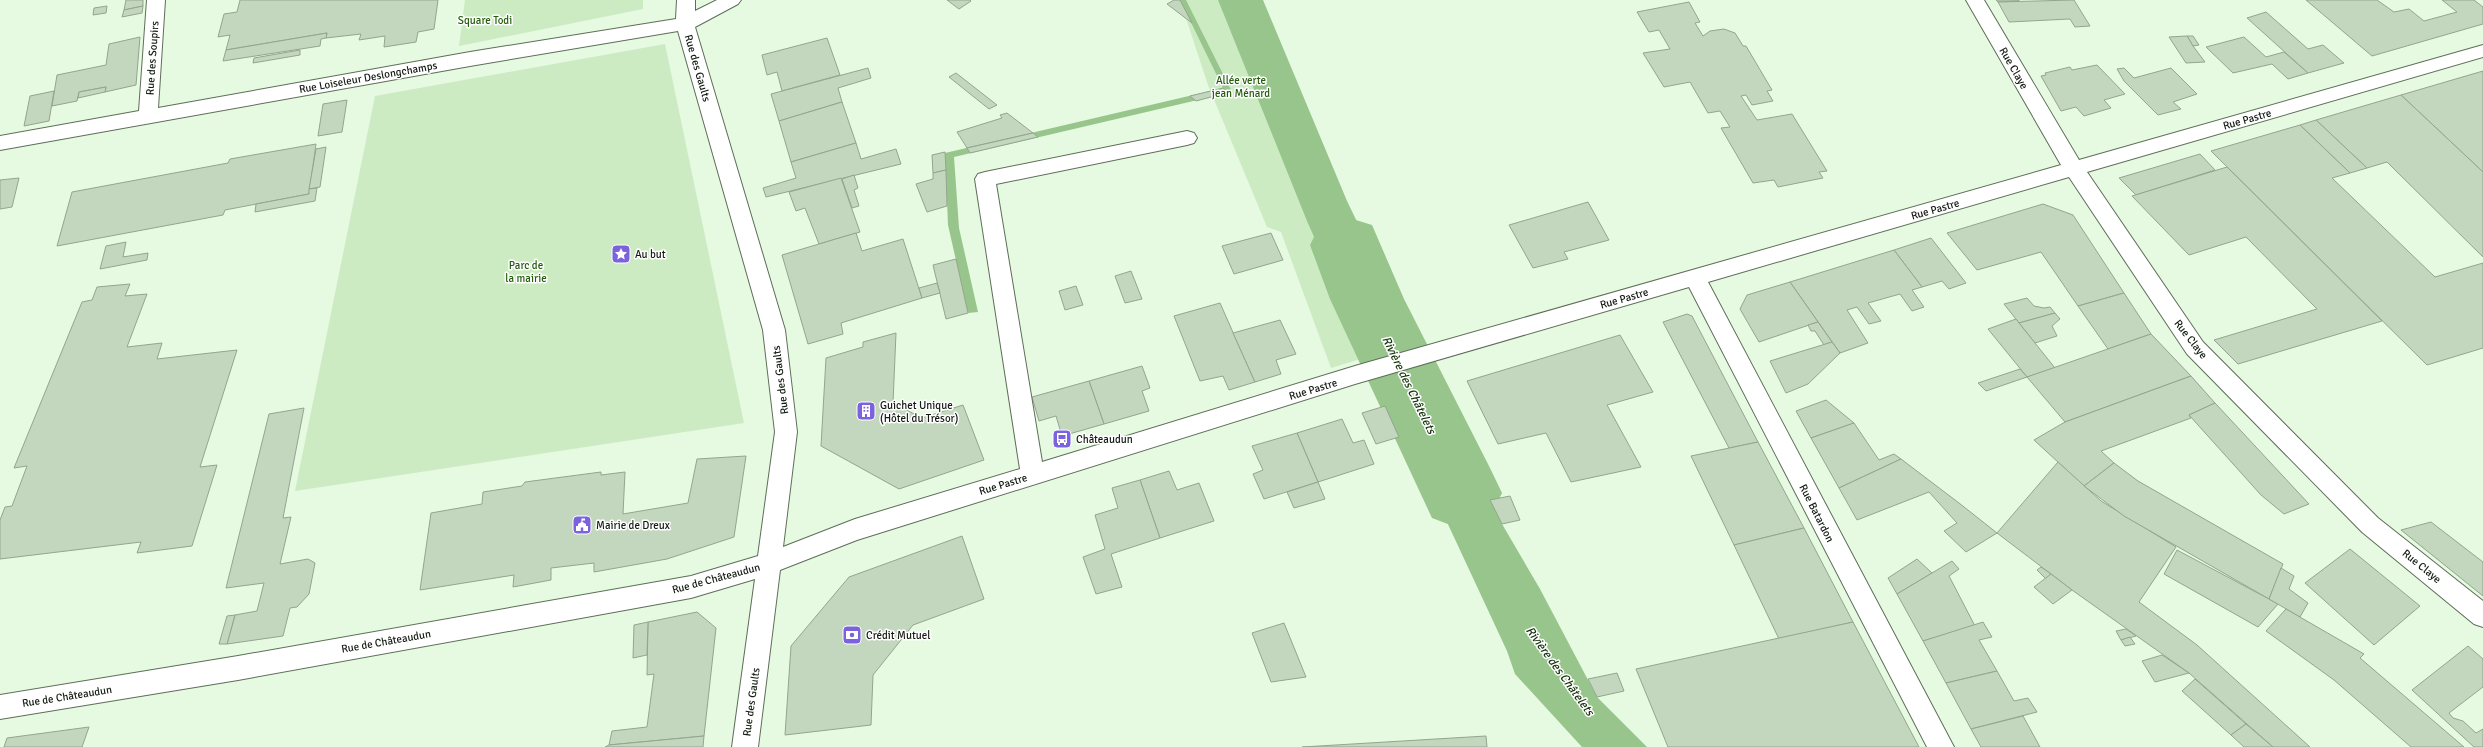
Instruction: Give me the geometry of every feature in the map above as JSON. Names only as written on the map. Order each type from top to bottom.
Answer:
[{"type":"street","name":"Rue des Soupirs","points":[[148,116],[156,0]]},
{"type":"street","name":"Rue des Gaults","points":[[686,0],[685,24],[774,330],[786,432],[745,747]]},
{"type":"street","name":"Rue Loiseleur Deslongchamps","points":[[0,143],[148,116],[685,24],[732,0]]},
{"type":"street","name":"Rue Claye","points":[[1975,0],[2074,169],[2195,348],[2370,525],[2483,616]]},
{"type":"street","name":"Rue Pastre","points":[[770,563],[855,530],[1355,375],[2483,51]]},
{"type":"street","points":[[1033,475],[985,179],[1187,138]]},
{"type":"street","name":"Rue Batardon","points":[[1695,278],[1941,747]]},
{"type":"street","name":"Rue de Châteaudun","points":[[0,707],[238,668],[691,587],[770,563]]},
{"type":"green space","name":"Square Todi","points":[[465,0],[643,0],[643,9],[459,46]]},
{"type":"green space","name":"Allée verte jean Ménard","points":[[1180,0],[1238,0],[1383,352],[1331,368],[1281,232],[1267,227],[1208,85]]},
{"type":"green space","name":"Parc de la mairie","points":[[665,44],[744,423],[295,491],[375,96]]},
{"type":"water","points":[[1180,0],[1186,0],[1232,92],[954,157],[959,228],[978,312],[968,313],[948,225],[945,153],[1223,88]]},
{"type":"water","points":[[1218,0],[1263,0],[1347,201],[1412,336],[1364,350],[1307,221]]},
{"type":"water","points":[[1440,389],[1502,524],[1540,589],[1597,697],[1647,747],[1582,747],[1515,674],[1507,651],[1392,404]]},
{"type":"building","points":[[126,0],[143,0],[143,6],[124,10]]},
{"type":"building","points":[[240,0],[438,0],[434,29],[418,32],[416,42],[384,47],[385,36],[359,40],[361,34],[326,38],[327,33],[226,50],[230,35],[218,37],[224,14],[237,12]]},
{"type":"building","points":[[947,0],[970,0],[971,1],[959,9]]},
{"type":"building","points":[[1174,0],[1180,0],[1192,23],[1167,4]]},
{"type":"building","points":[[1996,0],[2019,0],[2019,1],[1998,2]]},
{"type":"building","points":[[2074,0],[2090,26],[2075,27],[2070,19],[2009,22],[1998,2]]},
{"type":"building","points":[[2306,0],[2377,0],[2394,12],[2409,9],[2424,21],[2457,12],[2442,0],[2474,0],[2483,7],[2483,24],[2372,56]]},
{"type":"building","points":[[1689,2],[1700,22],[1695,23],[1703,36],[1710,31],[1724,29],[1735,33],[1743,46],[1746,46],[1772,90],[1767,91],[1773,101],[1752,105],[1746,95],[1741,96],[1757,120],[1792,114],[1827,171],[1819,172],[1823,178],[1778,187],[1774,180],[1753,183],[1721,128],[1730,127],[1720,111],[1708,113],[1690,82],[1664,87],[1643,53],[1670,49],[1659,30],[1649,32],[1637,12]]},
{"type":"building","points":[[107,6],[106,13],[93,15],[94,8]]},
{"type":"building","points":[[143,6],[142,13],[122,17],[124,10]]},
{"type":"building","points":[[2266,12],[2308,49],[2323,45],[2344,63],[2308,73],[2247,18]]},
{"type":"building","points":[[327,33],[326,38],[321,39],[320,46],[223,61],[226,50]]},
{"type":"building","points":[[2187,36],[2193,36],[2199,45],[2193,46]]},
{"type":"building","points":[[2187,36],[2205,62],[2186,63],[2169,37]]},
{"type":"building","points":[[140,37],[136,85],[105,92],[106,87],[79,92],[77,101],[52,106],[57,75],[106,65],[109,44]]},
{"type":"building","points":[[2244,37],[2266,57],[2284,52],[2308,73],[2288,79],[2272,64],[2233,73],[2206,47]]},
{"type":"building","points":[[827,38],[840,75],[782,91],[777,72],[767,75],[762,55]]},
{"type":"building","points":[[300,50],[300,55],[253,63],[254,58]]},
{"type":"building","points":[[2097,65],[2125,94],[2104,100],[2111,108],[2084,116],[2076,107],[2061,111],[2041,76],[2046,75],[2045,73],[2070,67],[2072,70]]},
{"type":"building","points":[[868,68],[871,78],[838,88],[842,102],[779,121],[771,94]]},
{"type":"building","points":[[2124,68],[2134,78],[2171,68],[2197,94],[2173,102],[2181,109],[2158,115],[2124,81],[2117,69]]},
{"type":"building","points":[[2483,71],[2483,172],[2401,95]]},
{"type":"building","points":[[956,73],[997,105],[989,109],[949,77]]},
{"type":"building","points":[[106,87],[105,92],[78,98],[79,92]]},
{"type":"building","points":[[1223,88],[1226,93],[1196,101],[1190,96]]},
{"type":"building","points":[[54,91],[49,121],[24,126],[30,96]]},
{"type":"building","points":[[2401,95],[2483,172],[2483,257],[2387,162],[2367,168],[2316,120]]},
{"type":"building","points":[[347,100],[342,132],[318,136],[323,104]]},
{"type":"building","points":[[842,102],[856,143],[791,162],[779,121]]},
{"type":"building","points":[[1007,113],[1033,133],[967,148],[957,132],[1002,118],[1000,115]]},
{"type":"building","points":[[2316,120],[2367,168],[2350,173],[2300,125]]},
{"type":"building","points":[[2300,125],[2350,173],[2332,178],[2435,277],[2483,263],[2483,348],[2427,365],[2211,151]]},
{"type":"building","points":[[1033,133],[1038,137],[970,153],[967,148]]},
{"type":"building","points":[[856,143],[861,159],[896,149],[901,164],[766,197],[763,188],[796,178],[791,162]]},
{"type":"building","points":[[316,144],[309,194],[225,210],[223,215],[57,246],[72,192],[228,163],[230,159]]},
{"type":"building","points":[[326,147],[320,187],[309,189],[316,149]]},
{"type":"building","points":[[945,152],[946,170],[933,173],[932,155]]},
{"type":"building","points":[[2200,154],[2215,170],[2136,195],[2119,178]]},
{"type":"building","points":[[2227,167],[2382,321],[2238,364],[2214,340],[2317,309],[2246,237],[2189,255],[2132,196]]},
{"type":"building","points":[[946,170],[947,206],[927,212],[916,184],[933,179],[933,173]]},
{"type":"building","points":[[854,175],[858,188],[854,190],[859,206],[852,208],[842,179]]},
{"type":"building","points":[[19,178],[12,207],[0,209],[0,180]]},
{"type":"building","points":[[841,178],[860,232],[819,244],[805,208],[796,211],[789,192]]},
{"type":"building","points":[[317,188],[315,201],[255,212],[256,204],[309,194],[309,189]]},
{"type":"building","points":[[1588,202],[1609,240],[1564,252],[1568,259],[1533,268],[1509,225]]},
{"type":"building","points":[[2043,204],[2073,215],[2124,293],[2078,306],[2041,252],[1977,270],[1947,233]]},
{"type":"building","points":[[856,233],[862,251],[903,239],[922,298],[841,323],[843,334],[808,344],[782,255]]},
{"type":"building","points":[[1271,233],[1283,260],[1234,274],[1222,246]]},
{"type":"building","points":[[1931,238],[1966,283],[1949,289],[1942,281],[1922,287],[1894,250]]},
{"type":"building","points":[[126,242],[123,257],[148,253],[147,260],[100,269],[106,246]]},
{"type":"building","points":[[1894,250],[1922,287],[1912,290],[1924,307],[1912,311],[1900,294],[1868,303],[1881,321],[1869,324],[1857,307],[1847,310],[1868,343],[1840,353],[1790,282]]},
{"type":"building","points":[[956,259],[968,313],[946,319],[933,265]]},
{"type":"building","points":[[1131,271],[1142,299],[1125,303],[1115,276]]},
{"type":"building","points":[[1790,282],[1818,322],[1759,342],[1740,309],[1747,295]]},
{"type":"building","points":[[937,283],[940,293],[922,298],[919,288]]},
{"type":"building","points":[[130,284],[125,296],[147,294],[127,347],[162,343],[157,359],[237,350],[200,467],[217,465],[192,546],[137,553],[141,542],[0,559],[0,520],[5,507],[12,506],[27,466],[14,468],[82,302],[92,300],[97,287]]},
{"type":"building","points":[[1076,286],[1083,305],[1065,310],[1059,291]]},
{"type":"building","points":[[2124,293],[2151,334],[2108,349],[2078,306]]},
{"type":"building","points":[[2027,298],[2034,306],[2044,308],[2050,307],[2055,313],[2019,323],[2004,304]]},
{"type":"building","points":[[1220,303],[1255,382],[1229,390],[1223,376],[1200,381],[1174,316]]},
{"type":"building","points":[[2055,313],[2060,319],[2052,326],[2057,336],[2035,343],[2019,323]]},
{"type":"building","points":[[1687,314],[1692,316],[1758,442],[1729,448],[1663,322]]},
{"type":"building","points":[[2016,319],[2055,368],[2027,377],[1988,329]]},
{"type":"building","points":[[1280,320],[1296,354],[1276,360],[1281,374],[1255,382],[1233,333]]},
{"type":"building","points":[[1818,322],[1832,342],[1824,345],[1815,331],[1811,331],[1808,325]]},
{"type":"building","name":"Guichet Unique (Hôtel du Trésor)","points":[[896,333],[893,403],[922,418],[963,405],[984,460],[899,489],[821,446],[826,358],[863,347],[863,342]]},
{"type":"building","points":[[2151,334],[2191,376],[2065,422],[2027,377]]},
{"type":"building","points":[[1620,335],[1653,392],[1607,405],[1641,467],[1571,482],[1546,433],[1498,444],[1467,381]]},
{"type":"building","points":[[1832,342],[1840,353],[1808,384],[1786,393],[1770,361]]},
{"type":"building","points":[[1142,366],[1150,388],[1142,391],[1149,411],[1104,424],[1089,381]]},
{"type":"building","points":[[2020,369],[2027,377],[1986,391],[1978,383]]},
{"type":"building","points":[[2191,376],[2215,403],[2189,415],[2191,418],[2101,451],[2114,463],[2084,486],[2034,440],[2065,422]]},
{"type":"building","points":[[1089,381],[1104,424],[1062,436],[1056,416],[1039,421],[1032,397]]},
{"type":"building","points":[[1826,400],[1854,423],[1811,438],[1796,411]]},
{"type":"building","points":[[2215,403],[2309,504],[2284,514],[2261,495],[2189,415]]},
{"type":"building","points":[[1385,406],[1399,437],[1376,444],[1362,413]]},
{"type":"building","points":[[304,408],[283,518],[291,517],[280,564],[308,559],[315,563],[309,594],[297,607],[290,608],[283,636],[227,644],[235,615],[257,611],[264,583],[226,588],[269,414]]},
{"type":"building","points":[[1342,419],[1353,443],[1364,440],[1374,464],[1318,482],[1297,433]]},
{"type":"building","points":[[1854,423],[1879,460],[1894,454],[1901,459],[1839,488],[1811,438]]},
{"type":"building","points":[[1297,433],[1318,482],[1264,499],[1253,474],[1263,470],[1252,446]]},
{"type":"building","points":[[1758,442],[1804,528],[1734,545],[1691,456]]},
{"type":"building","name":"Mairie de Dreux","points":[[746,456],[734,537],[667,559],[594,572],[594,563],[551,568],[551,580],[513,587],[514,575],[420,590],[431,513],[482,504],[483,492],[522,486],[525,482],[601,472],[601,475],[625,472],[623,514],[688,503],[697,459]]},
{"type":"building","points":[[1901,459],[1997,533],[1966,552],[1944,531],[1957,523],[1929,492],[1857,520],[1839,488]]},
{"type":"building","points":[[2058,462],[2101,501],[2176,547],[2139,602],[2197,645],[2310,747],[2273,747],[2189,673],[2072,590],[1997,533]]},
{"type":"building","points":[[2114,463],[2138,481],[2283,564],[2269,599],[2124,516],[2084,486]]},
{"type":"building","points":[[1169,471],[1177,490],[1199,483],[1214,521],[1160,538],[1140,480]]},
{"type":"building","points":[[1140,480],[1160,538],[1111,554],[1122,587],[1096,594],[1083,557],[1105,549],[1095,515],[1118,508],[1112,488]]},
{"type":"building","points":[[1318,482],[1325,499],[1294,508],[1287,492]]},
{"type":"building","points":[[1510,496],[1520,520],[1502,524],[1490,500]]},
{"type":"building","points":[[2431,522],[2483,562],[2483,596],[2401,530]]},
{"type":"building","points":[[1804,528],[1853,622],[1779,639],[1734,545]]},
{"type":"building","name":"Crédit Mutuel","points":[[962,536],[984,599],[913,625],[873,675],[871,725],[785,735],[791,646],[849,577]]},
{"type":"building","points":[[2350,549],[2420,606],[2374,645],[2305,583]]},
{"type":"building","points":[[2177,550],[2278,604],[2258,627],[2164,574]]},
{"type":"building","points":[[1917,559],[1932,573],[1897,594],[1888,578]]},
{"type":"building","points":[[1952,561],[1959,569],[1949,576],[1975,626],[1923,641],[1897,594]]},
{"type":"building","points":[[2041,567],[2051,574],[2046,579],[2037,570]]},
{"type":"building","points":[[2281,568],[2294,576],[2289,589],[2308,603],[2300,617],[2269,599]]},
{"type":"building","points":[[2051,574],[2072,590],[2053,604],[2034,587]]},
{"type":"building","points":[[2286,609],[2364,654],[2360,658],[2464,747],[2411,747],[2334,680],[2266,631]]},
{"type":"building","points":[[697,612],[716,628],[704,736],[609,745],[612,731],[647,727],[654,674],[647,675],[648,622]]},
{"type":"building","points":[[235,615],[227,644],[219,644],[227,616]]},
{"type":"building","points":[[648,622],[647,655],[633,658],[634,625]]},
{"type":"building","points":[[1853,622],[1919,747],[1668,747],[1636,669]]},
{"type":"building","points":[[1983,622],[1992,637],[1979,640],[1997,671],[1946,683],[1923,641]]},
{"type":"building","points":[[1284,623],[1306,677],[1271,682],[1252,633]]},
{"type":"building","points":[[2126,629],[2136,636],[2121,640],[2116,631]]},
{"type":"building","points":[[2130,637],[2135,644],[2125,646],[2121,640]]},
{"type":"building","points":[[2468,646],[2483,659],[2483,687],[2449,713],[2453,718],[2463,721],[2476,733],[2483,729],[2483,747],[2474,747],[2412,690]]},
{"type":"building","points":[[2162,655],[2189,673],[2155,682],[2142,661]]},
{"type":"building","points":[[1997,671],[2014,701],[2028,698],[2037,712],[1971,729],[1946,683]]},
{"type":"building","points":[[1617,673],[1624,691],[1597,697],[1588,679]]},
{"type":"building","points":[[2195,679],[2246,724],[2231,735],[2182,691]]},
{"type":"building","points":[[2023,716],[2040,747],[1981,747],[1971,729]]},
{"type":"building","points":[[2246,724],[2273,747],[2244,747],[2231,735]]},
{"type":"building","points":[[89,727],[82,747],[4,747],[7,738]]},
{"type":"building","points":[[704,736],[703,747],[605,747],[609,745]]},
{"type":"building","points":[[1486,736],[1487,747],[1302,747]]},
{"type":"waterway","name":"Rivière des Châtelets","points":[[1346,245],[1367,299],[1461,493]]},
{"type":"place","name":"Au but","points":[[621,254]]},
{"type":"place","name":"Guichet Unique (Hôtel du Trésor)","points":[[866,411]]},
{"type":"place","name":"Châteaudun","points":[[1062,439]]},
{"type":"place","name":"Mairie de Dreux","points":[[582,525]]},
{"type":"place","name":"Crédit Mutuel","points":[[852,635]]}]
